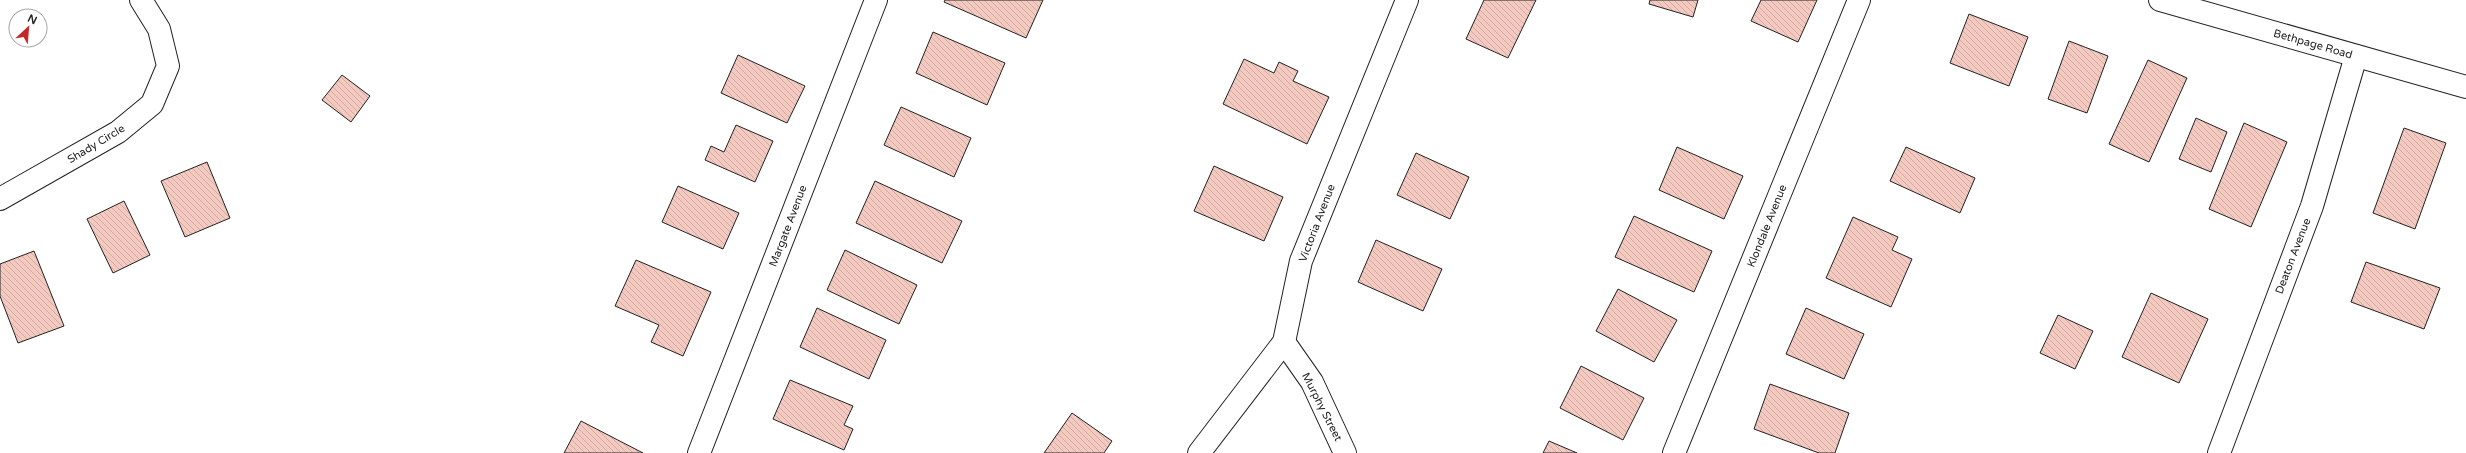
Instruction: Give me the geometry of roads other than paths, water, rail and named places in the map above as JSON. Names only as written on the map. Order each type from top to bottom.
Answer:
[{"type":"street","name":"Shady Circle","points":[[0,199],[118,132],[152,104],[168,66],[159,29],[141,0]]},
{"type":"street","name":"Margate Avenue","points":[[699,453],[876,0]]},
{"type":"street","name":"Victoria Avenue","points":[[1199,453],[1284,342],[1301,261],[1406,0]]},
{"type":"street","name":"Klondale Avenue","points":[[1674,453],[1859,0]]},
{"type":"street","name":"Bethpage Road","points":[[2160,0],[2466,87]]},
{"type":"street","name":"Deaton Avenue","points":[[2219,453],[2312,206],[2356,56]]},
{"type":"street","name":"Murphy Street","points":[[1284,342],[1312,382],[1345,453]]}]
